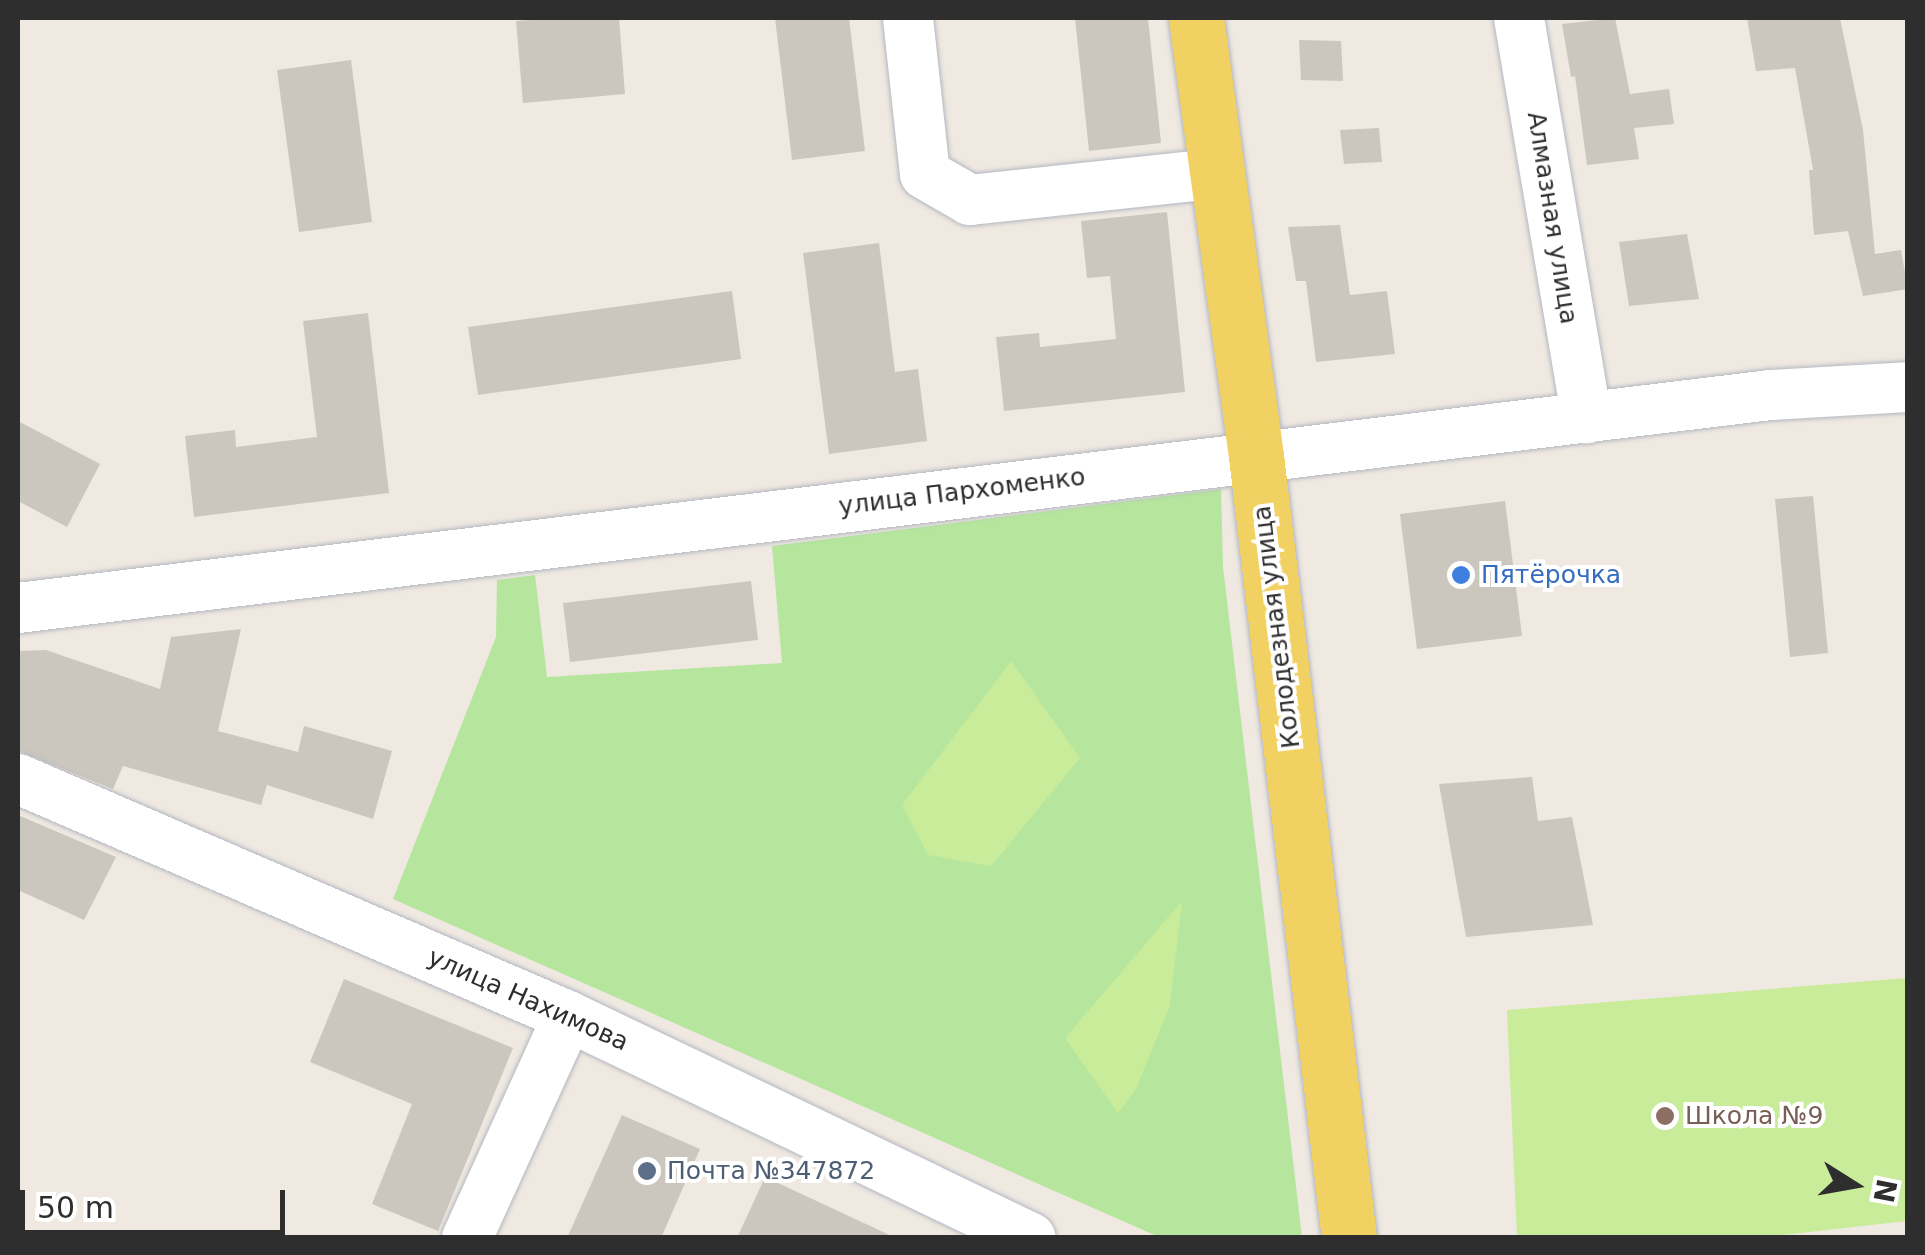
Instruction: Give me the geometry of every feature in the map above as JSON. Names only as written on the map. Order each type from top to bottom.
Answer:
[{"type":"main road","name":"Колодезная улица","points":[[1196,18],[1256,456],[1349,1238]]},
{"type":"street","points":[[908,18],[925,174],[970,200],[1215,174]]},
{"type":"street","name":"Алмазная улица","points":[[1519,18],[1588,418]]},
{"type":"street","name":"улица Пархоменко","points":[[18,608],[1770,395],[1908,386]]},
{"type":"street","name":"улица Нахимова","points":[[18,779],[568,1016],[1031,1238]]},
{"type":"street","points":[[467,1238],[568,1016]]},
{"type":"green space","points":[[1221,489],[1223,567],[1302,1237],[1159,1237],[393,899],[496,637],[497,580],[535,575],[547,677],[782,663],[772,546]]},
{"type":"green space","points":[[1011,661],[1080,758],[991,866],[928,855],[902,805]]},
{"type":"green space","points":[[1182,901],[1170,1005],[1136,1089],[1118,1113],[1065,1038]]},
{"type":"green space","name":"Школа №9","points":[[1907,978],[1907,1221],[1756,1238],[1517,1237],[1507,1010]]},
{"type":"building","points":[[619,18],[625,94],[523,103],[516,21]]},
{"type":"building","points":[[775,18],[849,18],[865,151],[792,160]]},
{"type":"building","points":[[1075,18],[1148,18],[1161,143],[1089,151]]},
{"type":"building","points":[[1615,18],[1630,94],[1669,89],[1674,124],[1634,128],[1639,159],[1587,165],[1575,76],[1571,77],[1562,24]]},
{"type":"building","points":[[1747,18],[1840,18],[1863,130],[1875,254],[1901,250],[1908,289],[1863,296],[1848,231],[1814,235],[1809,170],[1813,170],[1795,68],[1756,71]]},
{"type":"building","points":[[1299,40],[1341,41],[1343,81],[1301,80]]},
{"type":"building","points":[[351,60],[372,222],[299,232],[277,70]]},
{"type":"building","points":[[1379,128],[1382,162],[1344,164],[1340,130]]},
{"type":"building","points":[[1167,212],[1185,392],[1004,411],[996,337],[1039,333],[1040,347],[1116,339],[1110,276],[1087,278],[1081,221]]},
{"type":"building","points":[[1340,225],[1350,295],[1387,291],[1395,354],[1316,362],[1306,281],[1296,281],[1288,227]]},
{"type":"building","points":[[1687,234],[1699,299],[1629,306],[1619,242]]},
{"type":"building","points":[[879,243],[895,372],[918,369],[927,441],[829,454],[803,253]]},
{"type":"building","points":[[732,291],[741,359],[478,395],[468,327]]},
{"type":"building","points":[[368,313],[389,493],[194,517],[185,436],[235,430],[236,447],[317,437],[303,321]]},
{"type":"building","points":[[18,421],[100,464],[67,527],[18,501]]},
{"type":"building","points":[[1813,496],[1828,653],[1790,657],[1775,499]]},
{"type":"building","name":"Пятёрочка","points":[[1505,501],[1522,636],[1417,649],[1400,514]]},
{"type":"building","points":[[751,581],[758,640],[570,662],[563,603]]},
{"type":"building","points":[[241,629],[218,731],[298,752],[304,726],[392,751],[373,819],[267,785],[261,805],[123,766],[113,789],[18,751],[18,651],[46,650],[160,689],[171,637]]},
{"type":"building","points":[[1532,777],[1538,821],[1572,817],[1593,925],[1466,937],[1439,784]]},
{"type":"building","points":[[18,815],[116,857],[84,920],[18,890]]},
{"type":"building","points":[[344,979],[513,1048],[438,1231],[372,1204],[412,1104],[310,1062]]},
{"type":"building","points":[[622,1115],[700,1149],[661,1238],[567,1238]]},
{"type":"building","points":[[765,1177],[896,1238],[737,1238]]},
{"type":"place","name":"Пятёрочка","points":[[1461,575]]},
{"type":"place","name":"Школа №9","points":[[1665,1116]]},
{"type":"place","name":"Почта №347872","points":[[647,1171]]}]
